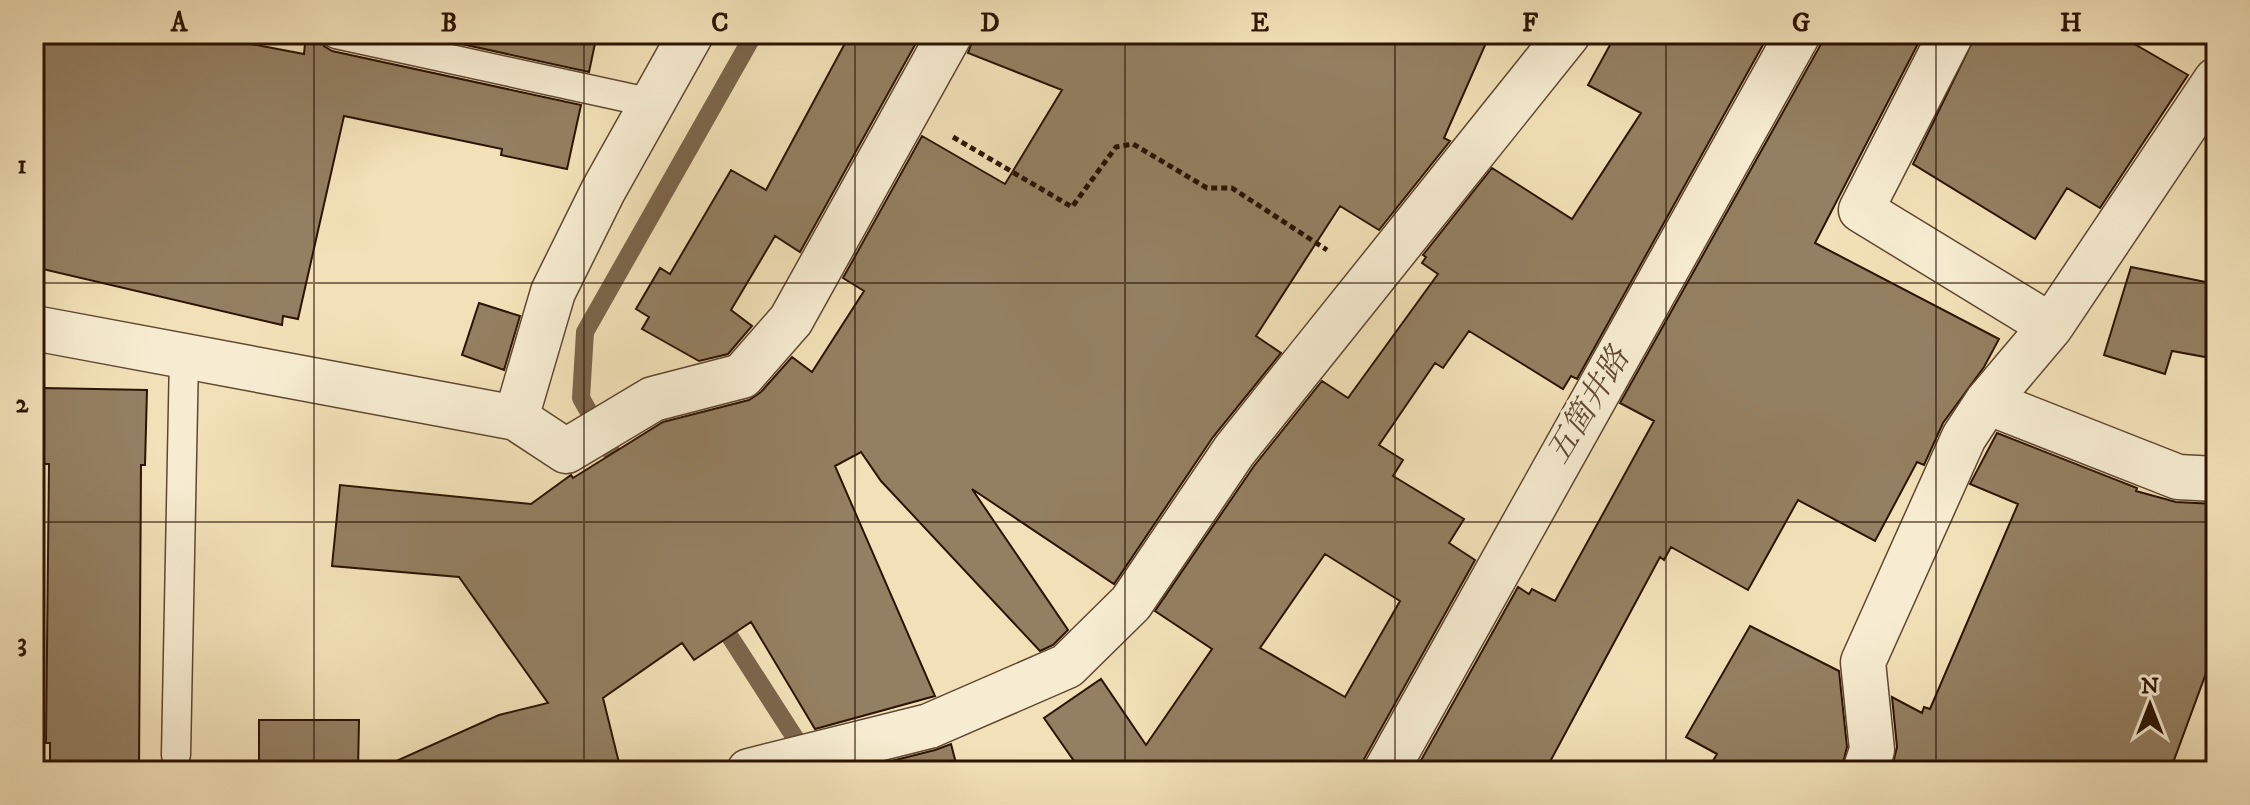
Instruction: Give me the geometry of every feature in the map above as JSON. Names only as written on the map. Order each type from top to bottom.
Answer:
[{"type":"street","points":[[516,418],[553,292],[603,191],[691,34]]},
{"type":"street","points":[[34,328],[516,418],[566,451],[653,399],[742,376],[791,320],[950,34]]},
{"type":"street","points":[[749,771],[929,726],[1067,666],[1131,603],[1234,451],[1568,34]]},
{"type":"street","points":[[1386,771],[1798,34]]},
{"type":"street","points":[[1951,34],[1861,210],[2051,326]]},
{"type":"street","points":[[1865,771],[1872,750],[1863,662],[1964,437],[1987,402],[2051,326],[2216,80]]},
{"type":"street","points":[[1987,402],[2178,477],[2216,479]]},
{"type":"lane","points":[[336,34],[652,103]]},
{"type":"lane","points":[[176,755],[184,356]]},
{"type":"path","points":[[908,110],[1072,207],[1116,147],[1133,144],[1207,188],[1232,188],[1372,279]]},
{"type":"building","points":[[34,34],[198,34],[304,54],[306,34],[319,34],[324,46],[332,51],[581,105],[567,169],[501,155],[502,149],[344,116],[298,319],[283,316],[282,325],[34,267]]},
{"type":"building","points":[[416,34],[597,34],[589,72]]},
{"type":"building","points":[[850,34],[921,34],[800,252],[775,236],[731,310],[752,326],[728,354],[699,361],[642,329],[649,317],[636,309],[660,268],[670,274],[731,170],[766,190]]},
{"type":"building","points":[[975,34],[1490,34],[1444,138],[1450,141],[1379,230],[1340,206],[1256,336],[1281,353],[1213,437],[1114,584],[972,489],[1068,630],[1053,645],[1040,651],[881,481],[861,452],[835,466],[935,696],[815,729],[751,622],[694,660],[682,643],[603,698],[621,771],[374,771],[499,715],[548,703],[459,577],[332,566],[340,485],[531,504],[571,475],[573,478],[663,422],[749,400],[761,392],[792,357],[812,372],[864,291],[843,278],[922,136],[1005,184],[1062,90],[968,53]]},
{"type":"building","points":[[1616,34],[1769,34],[1577,379],[1571,376],[1563,389],[1469,331],[1443,368],[1435,363],[1379,445],[1403,460],[1393,476],[1464,519],[1449,543],[1475,560],[1364,759],[1361,771],[1081,771],[1044,718],[1101,679],[1146,745],[1212,649],[1155,611],[1254,466],[1322,381],[1348,398],[1438,274],[1422,263],[1426,257],[1423,255],[1492,168],[1572,219],[1641,113],[1588,85]],"holes":[[[1325,554],[1400,601],[1345,697],[1260,648]]]},
{"type":"building","points":[[1823,34],[1923,34],[1815,243],[1999,339],[1984,367],[1943,423],[1924,465],[1917,462],[1875,541],[1798,500],[1748,590],[1671,547],[1664,560],[1660,557],[1545,771],[1415,771],[1518,587],[1529,594],[1532,589],[1555,601],[1654,421],[1620,403],[1820,46]]},
{"type":"building","points":[[1976,34],[2117,34],[2188,75],[2100,208],[2067,188],[2035,239],[1913,164]]},
{"type":"building","points":[[2131,267],[2216,284],[2216,359],[2172,351],[2165,374],[2104,355]]},
{"type":"building","points":[[479,303],[520,316],[504,370],[462,355]]},
{"type":"building","points":[[44,388],[147,390],[145,465],[141,465],[139,771],[50,771],[50,743],[46,743],[49,464],[44,464]]},
{"type":"building","points":[[1997,433],[2137,488],[2136,491],[2176,502],[2216,504],[2216,646],[2170,771],[1891,771],[1897,747],[1892,697],[1922,713],[1924,707],[1930,709],[2018,504],[1970,484]]},
{"type":"building","points":[[1750,626],[1839,671],[1847,747],[1841,771],[1707,771],[1717,754],[1686,737]]},
{"type":"building","points":[[259,720],[359,720],[358,771],[259,771]]},
{"type":"building","points":[[951,744],[958,771],[852,771],[935,750]]},
{"type":"waterway","points":[[623,473],[581,398],[585,332],[754,34]]},
{"type":"waterway","points":[[716,615],[808,758]]},
{"type":"water label","name":"五箇井路","points":[[1587,405]]}]
